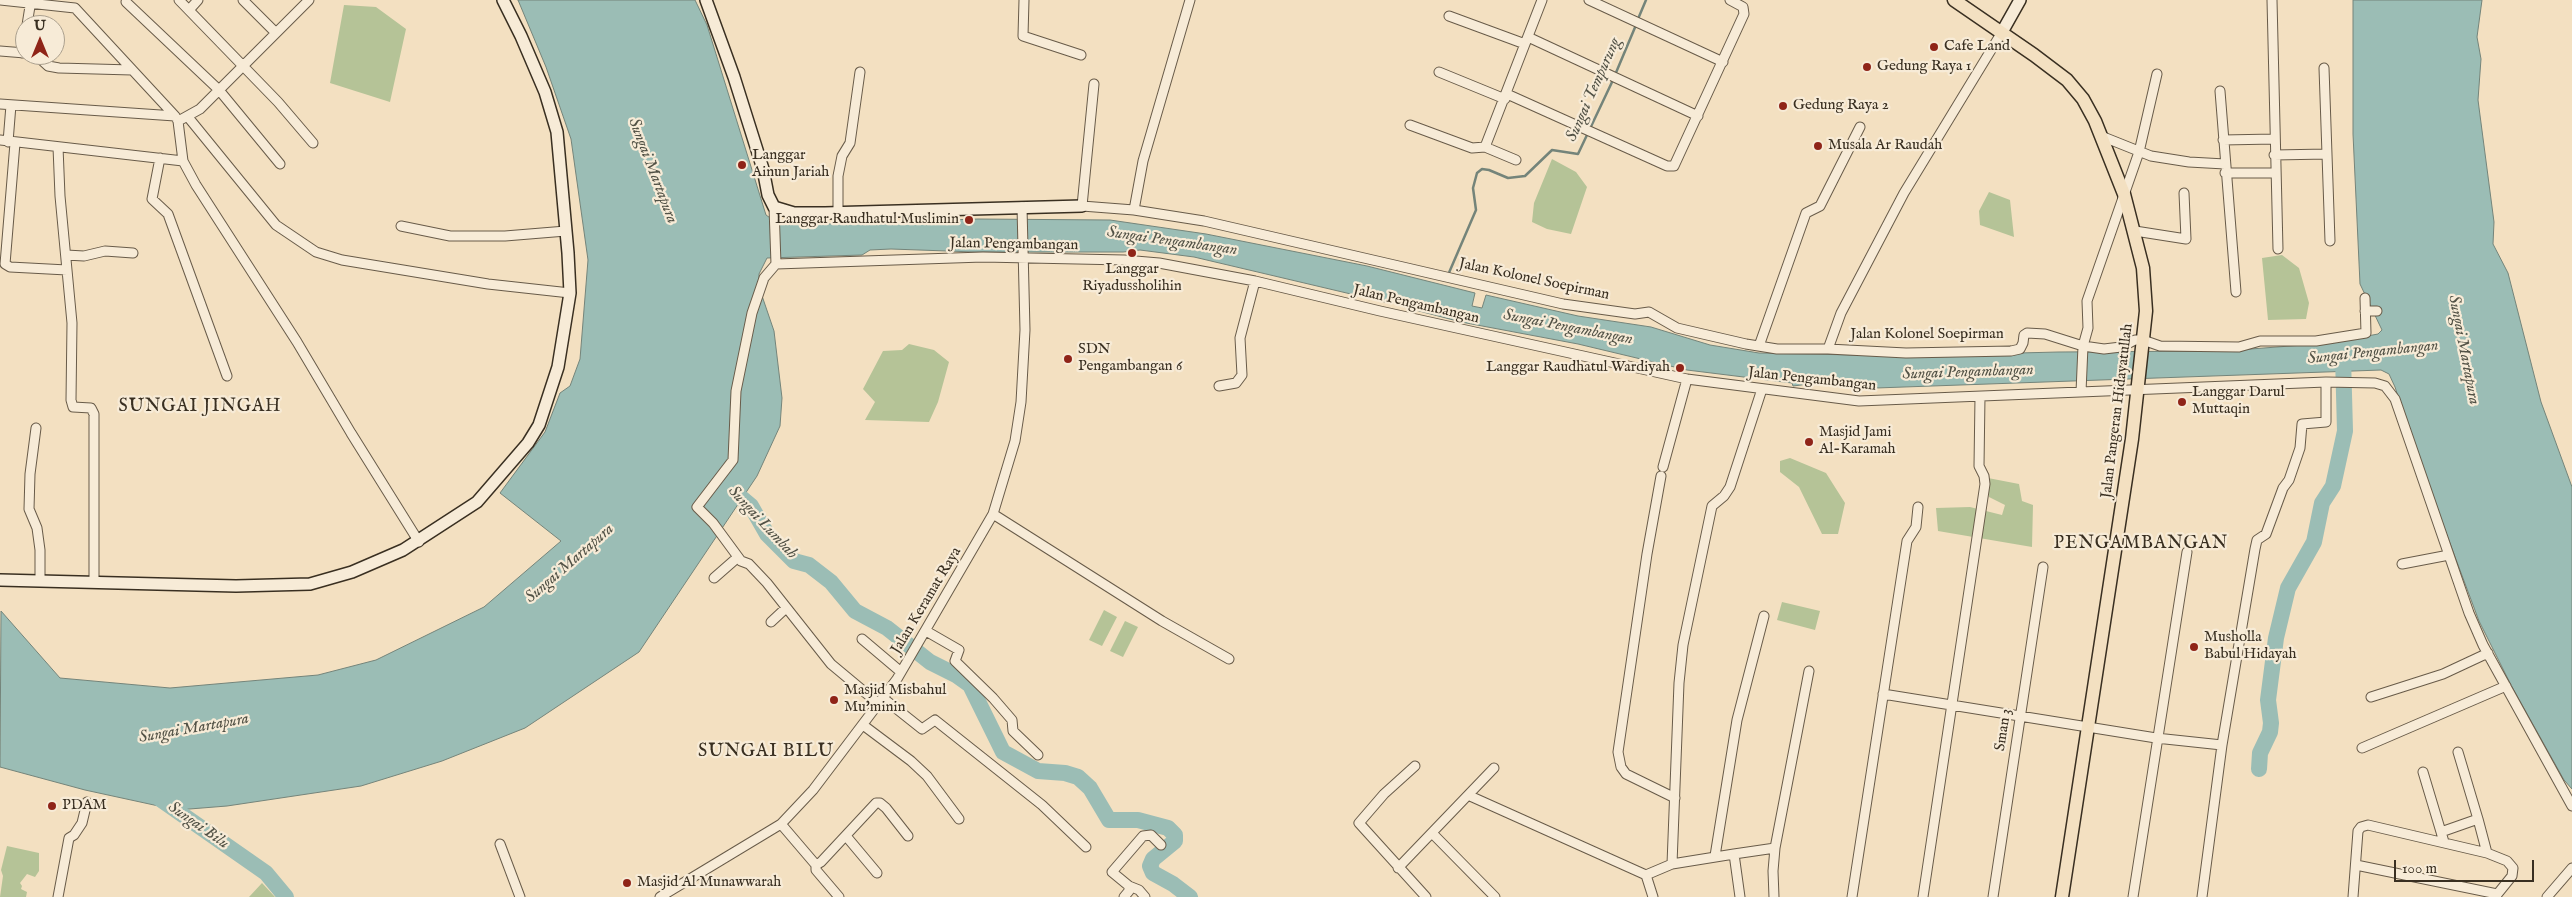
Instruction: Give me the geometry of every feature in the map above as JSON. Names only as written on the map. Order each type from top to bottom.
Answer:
[{"type":"main road","name":"Jalan Pangeran Hidayatullah","points":[[1954,0],[2002,32],[2074,88],[2090,110],[2124,194],[2143,268],[2146,303],[2138,386],[2089,727],[2062,897]]},
{"type":"street","points":[[0,0],[76,4],[132,70],[177,118],[183,161],[419,542]]},
{"type":"street","points":[[179,0],[244,65],[314,143]]},
{"type":"street","points":[[189,10],[198,0]]},
{"type":"street","points":[[243,0],[275,32]]},
{"type":"street","points":[[0,104],[177,118],[188,117],[219,90],[309,0]]},
{"type":"street","points":[[0,580],[236,586],[310,584],[352,572],[419,542],[477,502],[534,434],[544,414],[558,367],[570,293],[557,132],[545,92],[521,36],[502,0]]},
{"type":"street","points":[[706,0],[731,68],[774,213],[776,262],[764,278],[752,313],[736,391],[733,460],[697,506],[713,522],[741,561],[749,564],[767,583],[831,664],[922,729],[935,720],[1042,805],[1086,847]]},
{"type":"street","points":[[1024,0],[1023,36],[1082,55]]},
{"type":"street","points":[[1134,210],[1147,146],[1190,0]]},
{"type":"street","points":[[1485,147],[1542,0]]},
{"type":"street","points":[[1589,0],[1723,62]]},
{"type":"street","points":[[1439,72],[1506,96],[1668,166],[1674,166],[1744,14],[1743,7],[1730,0]]},
{"type":"street","points":[[1828,349],[1841,313],[1904,193],[2020,0]]},
{"type":"street","points":[[2272,0],[2274,155],[2278,249]]},
{"type":"street","points":[[29,15],[31,1]]},
{"type":"street","points":[[126,2],[219,90],[280,164]]},
{"type":"street","points":[[1449,16],[1526,40],[1608,73],[1698,116]]},
{"type":"street","points":[[0,51],[15,52]]},
{"type":"street","points":[[47,65],[59,68],[132,70]]},
{"type":"street","points":[[2324,68],[2330,240]]},
{"type":"street","points":[[838,212],[838,176],[842,156],[850,143],[860,72]]},
{"type":"street","points":[[2081,388],[2083,348],[2088,328],[2087,301],[2139,152],[2157,74]]},
{"type":"street","points":[[1082,206],[1094,84]]},
{"type":"street","points":[[2220,91],[2236,292]]},
{"type":"street","points":[[11,105],[8,142],[5,264],[10,267],[67,270]]},
{"type":"street","points":[[188,117],[276,225],[316,252],[342,260],[482,283],[570,293]]},
{"type":"street","points":[[1410,125],[1472,148],[1485,147],[1516,160]]},
{"type":"street","points":[[1759,346],[1806,214],[1820,206],[1860,127]]},
{"type":"street","points":[[2101,136],[2151,156],[2225,168],[2275,173]]},
{"type":"street","points":[[2223,140],[2274,138]]},
{"type":"street","points":[[8,142],[183,161]]},
{"type":"street","points":[[58,147],[72,323],[71,403],[75,407],[91,408],[94,414],[94,582]]},
{"type":"street","points":[[2274,155],[2327,154]]},
{"type":"street","points":[[160,158],[152,199],[168,214],[227,376]]},
{"type":"street","points":[[2135,231],[2186,239],[2184,193]]},
{"type":"street","name":"Jalan Kolonel Soepirman","points":[[774,213],[1022,212],[1082,206],[1134,210],[1204,221],[1563,304],[1635,314],[1649,312],[1678,328],[1778,349],[1828,349],[1906,353],[2011,351],[2020,348],[2024,335],[2027,333],[2053,336],[2083,348],[2116,348],[2126,346],[2134,340],[2143,344]]},
{"type":"street","name":"Jalan Keramat Raya","points":[[660,897],[781,824],[814,790],[881,701],[912,656],[993,514],[1015,441],[1021,402],[1025,330],[1022,212]]},
{"type":"street","points":[[401,226],[450,236],[505,236],[566,231]]},
{"type":"street","points":[[66,255],[84,256],[104,251],[133,253]]},
{"type":"street","name":"Jalan Pengambangan","points":[[776,262],[1023,256],[1159,263],[1255,281],[1380,311],[1688,379],[1869,402],[1980,397],[2081,388],[2138,386],[2326,382],[2375,383],[2385,386],[2391,391],[2469,613],[2488,653],[2572,806]]},
{"type":"street","points":[[1218,386],[1236,383],[1242,375],[1240,338],[1255,281]]},
{"type":"street","points":[[2143,344],[2214,348],[2243,346],[2260,341],[2322,340],[2366,332],[2365,298]]},
{"type":"street","points":[[2365,311],[2377,311]]},
{"type":"street","points":[[1675,798],[1626,774],[1621,767],[1618,752],[1646,554],[1662,472],[1688,379]]},
{"type":"street","points":[[2202,897],[2222,745],[2255,549],[2259,538],[2266,534],[2280,495],[2289,480],[2300,448],[2302,424],[2326,422],[2326,382]]},
{"type":"street","points":[[1672,864],[1680,662],[1712,506],[1724,496],[1730,487],[1762,389]]},
{"type":"street","points":[[1923,897],[1985,484],[1984,476],[1979,466],[1980,397]]},
{"type":"street","points":[[36,428],[30,474],[29,509],[37,528],[40,550],[40,581]]},
{"type":"street","points":[[1852,897],[1906,541],[1916,527],[1918,507]]},
{"type":"street","points":[[993,514],[1162,621],[1229,659]]},
{"type":"street","points":[[2133,897],[2186,552]]},
{"type":"street","points":[[2402,564],[2449,555]]},
{"type":"street","points":[[714,578],[738,557]]},
{"type":"street","name":"Sman 3","points":[[1993,897],[2043,567]]},
{"type":"street","points":[[770,622],[786,608]]},
{"type":"street","points":[[1715,856],[1737,720],[1764,616]]},
{"type":"street","points":[[926,631],[959,650],[955,661],[1012,720],[1013,731],[1038,756]]},
{"type":"street","points":[[862,640],[901,672]]},
{"type":"street","points":[[2371,697],[2443,674],[2488,653]]},
{"type":"street","points":[[1774,897],[1773,871],[1775,848],[1809,670]]},
{"type":"street","points":[[2362,748],[2506,686]]},
{"type":"street","points":[[1883,694],[2156,738],[2222,745]]},
{"type":"street","points":[[863,725],[912,761],[927,776],[959,819]]},
{"type":"street","points":[[2458,752],[2487,853]]},
{"type":"street","points":[[1415,766],[1384,794],[1359,823],[1426,897]]},
{"type":"street","points":[[1398,868],[1470,796],[1494,768]]},
{"type":"street","points":[[2423,772],[2444,842]]},
{"type":"street","points":[[1470,796],[1646,876],[1653,897]]},
{"type":"street","points":[[58,897],[69,838],[74,835],[82,823],[87,802]]},
{"type":"street","points":[[816,865],[822,862],[878,803],[886,808],[908,836]]},
{"type":"street","points":[[2441,832],[2478,819]]},
{"type":"street","points":[[781,824],[816,865],[816,870],[839,897]]},
{"type":"street","points":[[2353,897],[2358,831],[2364,825],[2487,853],[2506,861],[2513,868],[2512,876],[2496,896],[2356,865]]},
{"type":"street","points":[[1433,834],[1495,897]]},
{"type":"street","points":[[1145,897],[1139,890],[1129,886],[1109,869],[1143,836],[1151,835],[1161,845]]},
{"type":"street","points":[[846,836],[877,872]]},
{"type":"street","points":[[500,844],[520,897]]},
{"type":"street","points":[[1646,876],[1672,864],[1775,848]]},
{"type":"street","points":[[1734,854],[1740,897]]},
{"type":"street","points":[[2547,897],[2572,868]]},
{"type":"street","points":[[1124,897],[1129,891],[1129,886]]},
{"type":"green space","points":[[344,5],[376,7],[406,29],[390,102],[330,83]]},
{"type":"green space","points":[[1552,159],[1576,172],[1587,187],[1571,234],[1547,229],[1532,222],[1534,203]]},
{"type":"green space","points":[[1989,192],[2010,200],[2014,237],[1980,225],[1979,211]]},
{"type":"green space","points":[[2282,255],[2299,268],[2309,303],[2306,319],[2268,320],[2262,258]]},
{"type":"green space","points":[[909,344],[934,350],[949,362],[938,402],[929,422],[865,420],[875,402],[863,389],[883,351],[902,350]]},
{"type":"green space","points":[[1790,458],[1826,473],[1845,503],[1838,534],[1822,534],[1799,487],[1780,472],[1780,461]]},
{"type":"green space","points":[[1988,478],[2019,484],[2022,501],[2033,505],[2032,547],[1938,531],[1936,508],[1970,507],[2002,515],[2005,505],[1989,497]]},
{"type":"green space","points":[[1782,602],[1820,611],[1815,630],[1777,620]]},
{"type":"green space","points":[[1104,610],[1117,617],[1102,646],[1089,640]]},
{"type":"green space","points":[[1125,621],[1138,627],[1123,657],[1110,651]]},
{"type":"green space","points":[[7,846],[39,853],[39,871],[35,877],[27,874],[20,883],[21,889],[27,892],[26,897],[0,897],[3,876],[1,870]]},
{"type":"green space","points":[[262,883],[275,897],[249,897]]},
{"type":"water","points":[[518,0],[695,0],[707,25],[766,215],[776,222],[823,224],[978,219],[1110,220],[1206,234],[1367,266],[1475,293],[1472,306],[1482,308],[1486,295],[1578,316],[1651,327],[1710,345],[1759,353],[1901,356],[2058,352],[2224,351],[2330,343],[2378,334],[2382,330],[2360,284],[2353,134],[2353,0],[2482,0],[2477,37],[2481,59],[2478,100],[2494,222],[2493,244],[2508,273],[2541,402],[2572,487],[2572,789],[2564,780],[2511,685],[2479,621],[2420,463],[2395,387],[2389,374],[2381,370],[1876,388],[1809,384],[1793,386],[1792,383],[1687,370],[1578,344],[1461,322],[1404,307],[1406,300],[1391,296],[1389,303],[1194,257],[1140,250],[1123,252],[975,252],[891,249],[870,250],[862,255],[767,258],[759,274],[759,287],[774,331],[782,398],[780,426],[757,476],[639,652],[525,728],[442,761],[361,786],[227,806],[177,810],[85,790],[0,767],[1,611],[60,678],[170,688],[318,675],[376,660],[484,607],[561,541],[500,493],[545,432],[560,393],[570,386],[580,359],[588,260],[571,139],[546,67]]},
{"type":"waterway","name":"Sungai Tempurung","points":[[1638,19],[1646,0]]},
{"type":"waterway","name":"Sungai Tempurung","points":[[1615,75],[1636,25]]},
{"type":"waterway","name":"Sungai Tempurung","points":[[1448,275],[1476,210],[1473,188],[1477,173],[1482,169],[1508,178],[1525,176],[1552,150],[1578,154],[1613,80]]},
{"type":"waterway","name":"Sungai Pengambangan","points":[[2259,769],[2260,753],[2270,732],[2271,723],[2268,700],[2276,638],[2288,588],[2314,542],[2322,503],[2333,486],[2345,431],[2343,357]]},
{"type":"waterway","name":"Sungai Lumbah","points":[[726,485],[751,506],[767,534],[794,561],[809,565],[831,582],[855,611],[887,628],[930,662],[956,675],[970,685],[1003,752],[1038,771],[1065,773],[1078,777],[1090,788],[1109,820],[1138,820],[1168,828],[1175,835],[1175,841],[1153,859],[1150,866],[1153,873],[1173,884],[1190,897]]},
{"type":"waterway","name":"Sungai Bilu","points":[[160,799],[266,873],[286,897]]},
{"type":"place","name":"Cafe Land","points":[[1934,47]]},
{"type":"place","name":"Gedung Raya 1","points":[[1867,67]]},
{"type":"place","name":"Gedung Raya 2","points":[[1783,106]]},
{"type":"place","name":"Musala Ar Raudah","points":[[1818,146]]},
{"type":"place","name":"Langgar Ainun Jariah","points":[[742,165]]},
{"type":"place","name":"Langgar Raudhatul Muslimin","points":[[969,220]]},
{"type":"place","name":"Langgar Riyadussholihin","points":[[1132,253]]},
{"type":"place","name":"SDN Pengambangan 6","points":[[1068,359]]},
{"type":"place","name":"Langgar Raudhatul Wardiyah","points":[[1680,368]]},
{"type":"place","name":"Langgar Darul Muttaqin","points":[[2182,402]]},
{"type":"place","name":"Masjid Jami Al-Karamah","points":[[1809,442]]},
{"type":"place","name":"Musholla Babul Hidayah","points":[[2194,647]]},
{"type":"place","name":"Masjid Misbahul Mu'minin","points":[[834,700]]},
{"type":"place","name":"PDAM","points":[[52,806]]},
{"type":"place","name":"Masjid Al Munawwarah","points":[[627,883]]},
{"type":"district","name":"SUNGAI JINGAH","points":[[200,407]]},
{"type":"district","name":"PENGAMBANGAN","points":[[2141,544]]},
{"type":"district","name":"SUNGAI BILU","points":[[766,752]]},
{"type":"water label","name":"Sungai Martapura","points":[[652,171]]},
{"type":"water label","name":"Sungai Martapura","points":[[2463,350]]},
{"type":"water label","name":"Sungai Martapura","points":[[570,564]]},
{"type":"water label","name":"Sungai Martapura","points":[[194,729]]}]
